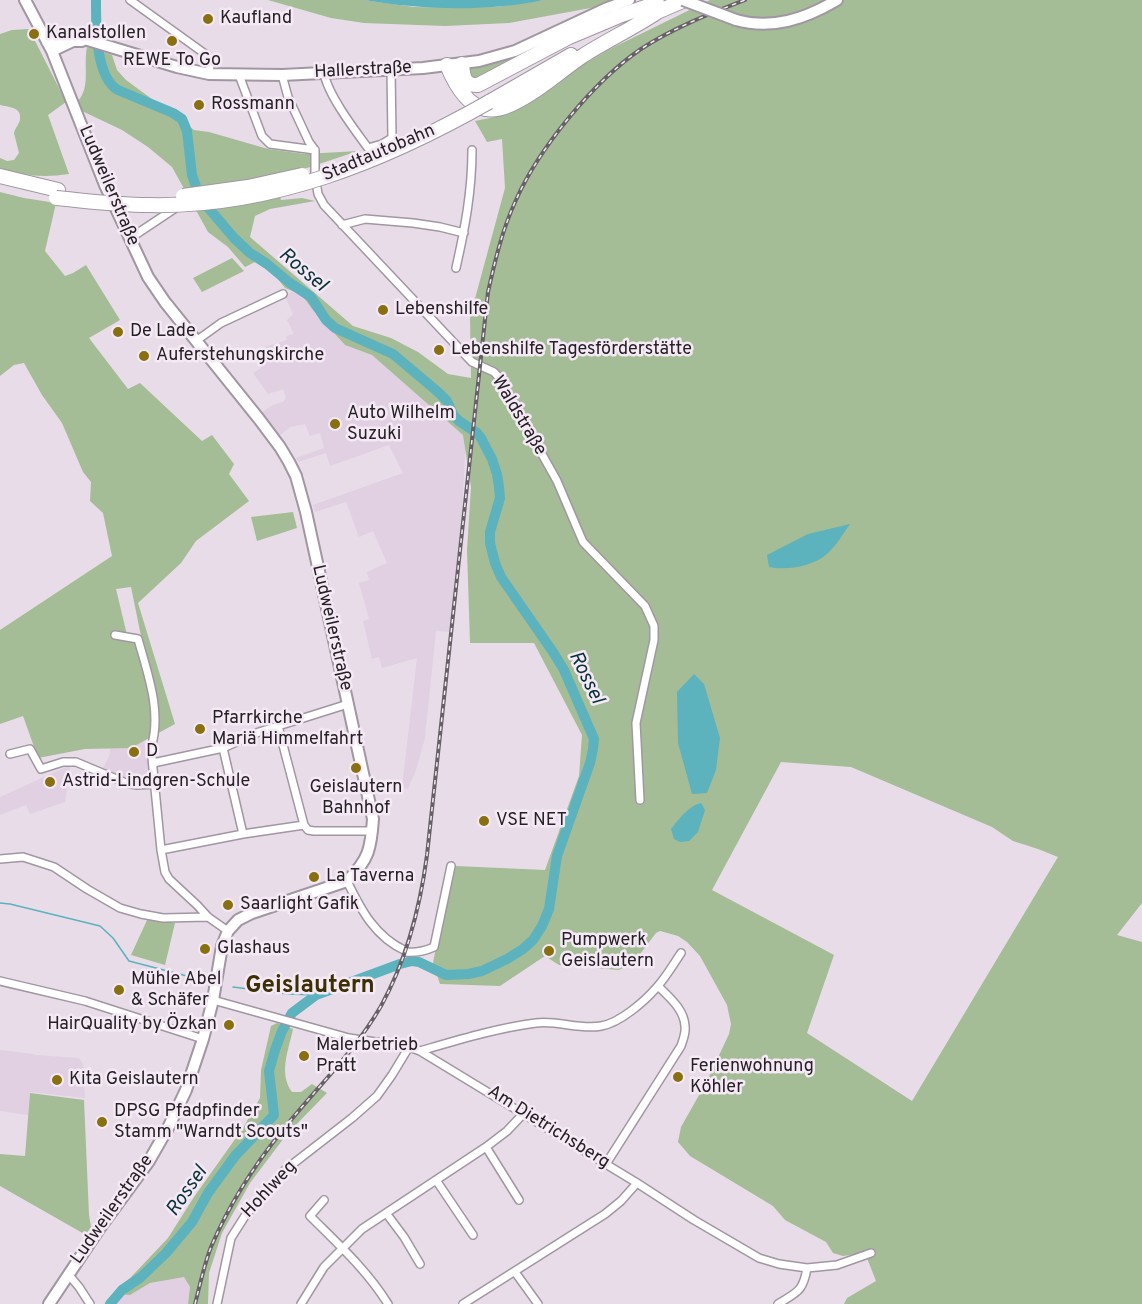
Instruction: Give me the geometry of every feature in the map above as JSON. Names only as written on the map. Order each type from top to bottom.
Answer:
[{"type":"highway","points":[[462,64],[467,84],[478,85],[569,37],[619,16],[670,3]]},
{"type":"highway","points":[[447,65],[469,101],[485,109],[498,109],[515,103],[585,55],[670,3]]},
{"type":"highway","name":"Stadtautobahn","points":[[57,194],[104,203],[149,205],[220,201],[268,193],[325,178],[435,131],[487,98],[670,3]]},
{"type":"highway","points":[[0,176],[57,194]]},
{"type":"highway","points":[[0,185],[57,194]]},
{"type":"main road","name":"Ludweilerstraße","points":[[25,0],[49,46],[105,185],[148,277],[165,302],[259,419],[296,476],[373,819],[372,843],[358,870],[347,881]]},
{"type":"main road","name":"Hallerstraße","points":[[49,46],[73,41],[88,41],[209,74],[282,75],[462,64],[515,51],[629,0]]},
{"type":"main road","points":[[670,3],[758,24],[786,22],[811,14],[837,0]]},
{"type":"main road","points":[[228,931],[237,920],[252,913],[347,881]]},
{"type":"main road","name":"Ludweilerstraße","points":[[49,1304],[99,1229],[149,1161],[169,1126],[186,1090],[203,1039],[213,1000],[222,946],[228,931]]},
{"type":"street","points":[[130,0],[208,56],[209,74]]},
{"type":"street","points":[[324,73],[325,80],[341,109],[368,148],[392,138],[391,69]]},
{"type":"street","points":[[238,75],[262,136],[270,144],[315,150]]},
{"type":"street","name":"Waldstraße","points":[[282,75],[288,97],[315,150],[318,194],[324,205],[472,362],[494,372],[500,379],[557,481],[583,542],[645,606],[654,626],[654,640],[636,723],[640,800]]},
{"type":"street","points":[[456,268],[470,197],[472,150]]},
{"type":"street","points":[[129,239],[170,213],[187,199]]},
{"type":"street","points":[[342,225],[365,219],[413,223],[464,233]]},
{"type":"street","points":[[196,341],[221,323],[283,294]]},
{"type":"street","points":[[115,635],[138,639],[151,686],[156,713],[155,736],[151,748],[163,865],[169,879],[208,917],[228,931]]},
{"type":"street","points":[[153,763],[223,748],[278,726],[348,704]]},
{"type":"street","points":[[278,726],[304,825],[308,830],[372,831]]},
{"type":"street","points":[[223,748],[243,834]]},
{"type":"street","points":[[10,754],[30,749],[41,769],[63,762],[76,762],[126,783],[155,784]]},
{"type":"street","points":[[161,850],[304,825]]},
{"type":"street","points":[[0,859],[23,857],[54,867],[120,908],[141,914],[163,918],[208,917]]},
{"type":"street","points":[[347,881],[359,907],[376,930],[387,940],[414,953],[434,947],[451,866]]},
{"type":"street","points":[[420,1051],[540,1022],[601,1026],[623,1017],[658,986],[681,953]]},
{"type":"street","points":[[0,981],[85,1001],[203,1039]]},
{"type":"street","points":[[606,1164],[681,1046],[685,1026],[682,1014],[658,986]]},
{"type":"street","name":"Am Dietrichsberg","points":[[213,1000],[349,1038],[409,1047],[420,1051],[759,1258],[807,1268],[837,1265],[871,1253]]},
{"type":"street","name":"Hohlweg","points":[[217,1304],[231,1238],[245,1216],[285,1170],[377,1096],[409,1047]]},
{"type":"street","points":[[301,1304],[324,1267],[362,1229],[486,1147],[507,1131],[524,1113]]},
{"type":"street","points":[[486,1147],[519,1200]]},
{"type":"street","points":[[436,1180],[473,1235]]},
{"type":"street","points":[[463,1304],[605,1214],[637,1183]]},
{"type":"street","points":[[324,1200],[310,1216],[375,1284],[388,1304]]},
{"type":"street","points":[[386,1213],[420,1264]]},
{"type":"street","points":[[460,1231],[466,1225]]},
{"type":"street","points":[[778,1304],[802,1287],[807,1268]]},
{"type":"street","points":[[516,1272],[538,1304]]},
{"type":"street","points":[[68,1274],[80,1287],[90,1304]]},
{"type":"shaded area","points":[[293,291],[302,295],[345,345],[372,355],[466,437],[461,530],[449,632],[436,631],[425,738],[408,789],[402,787],[417,658],[382,668],[379,657],[372,659],[363,621],[369,619],[359,583],[369,580],[367,572],[387,563],[373,531],[359,537],[346,502],[315,512],[313,505],[403,473],[389,445],[330,466],[326,453],[298,462],[296,458],[324,448],[320,433],[310,436],[305,424],[290,427],[279,436],[262,412],[283,402],[286,398],[283,389],[268,394],[253,373],[261,368],[255,350],[287,340],[286,336],[294,334],[287,320],[293,314],[285,296]]},
{"type":"shaded area","name":"Astrid-Lindgren-Schule","points":[[144,740],[149,776],[127,779],[103,768],[110,754],[110,748],[131,748]]},
{"type":"shaded area","name":"Astrid-Lindgren-Schule","points":[[70,766],[65,802],[30,814],[26,805],[0,815],[0,797]]},
{"type":"shaded area","points":[[0,1050],[79,1058],[83,1064],[85,1098],[30,1092],[28,1115],[0,1111]]},
{"type":"shaded area","points":[[184,1276],[190,1287],[188,1304],[103,1304],[115,1294],[130,1295],[150,1283]]},
{"type":"green space","points":[[268,0],[364,0],[414,7],[458,8],[496,7],[544,0],[616,0],[596,7],[509,23],[445,26],[364,23],[331,18]]},
{"type":"green space","points":[[710,0],[1142,0],[1142,903],[1117,935],[1142,942],[1142,1304],[844,1304],[847,1298],[876,1281],[865,1253],[843,1256],[833,1253],[826,1242],[785,1220],[773,1206],[690,1156],[678,1142],[681,1127],[707,1081],[729,1034],[731,1024],[727,1005],[700,956],[678,936],[660,931],[656,933],[634,962],[619,970],[559,965],[545,956],[500,986],[440,984],[433,963],[443,911],[456,866],[545,870],[579,776],[582,735],[534,643],[470,643],[467,550],[471,487],[463,435],[372,355],[345,345],[302,295],[285,288],[266,264],[259,260],[245,267],[228,247],[208,232],[172,167],[148,147],[122,130],[82,111],[78,101],[86,82],[87,47],[112,55],[117,70],[126,80],[194,130],[268,149],[305,154],[358,151],[274,177],[281,200],[302,198],[315,201],[270,209],[255,216],[250,237],[353,326],[391,338],[418,352],[448,374],[471,378],[470,317],[505,188],[502,139],[487,142],[475,121],[505,115],[519,108],[610,49]],"holes":[[[781,762],[851,767],[992,827],[1013,841],[1058,857],[912,1101],[807,1033],[834,955],[712,890]]]},
{"type":"green space","points":[[29,29],[66,102],[48,115],[69,174],[34,176],[0,168],[0,158],[7,161],[14,160],[19,153],[14,133],[20,121],[20,115],[14,108],[0,105],[0,34],[12,30]]},
{"type":"green space","points":[[523,54],[472,80],[469,69],[472,67]]},
{"type":"green space","points":[[0,192],[56,203],[45,251],[65,276],[86,265],[120,320],[89,338],[128,389],[140,383],[202,441],[212,435],[234,464],[229,474],[249,501],[196,541],[181,563],[138,603],[175,724],[131,748],[85,749],[38,758],[23,716],[0,724],[0,630],[112,556],[103,513],[90,501],[91,482],[83,472],[62,423],[42,395],[24,363],[14,365],[0,376]],"holes":[[[131,587],[141,637],[127,635],[116,589]]]},
{"type":"green space","points":[[232,258],[244,271],[202,292],[193,278]]},
{"type":"green space","points":[[293,512],[297,528],[257,541],[251,517]]},
{"type":"green space","points":[[148,918],[175,923],[165,965],[131,955]]},
{"type":"green space","points":[[277,1023],[293,1029],[285,1069],[292,1092],[301,1092],[312,1084],[327,1093],[287,1134],[250,1183],[222,1233],[209,1273],[208,1304],[188,1304],[190,1287],[184,1277],[150,1283],[130,1295],[115,1294],[168,1238],[243,1128],[260,1098],[261,1070],[271,1026]]},
{"type":"green space","points":[[30,1093],[84,1100],[91,1227],[86,1235],[0,1186],[0,1154],[25,1156]]},
{"type":"water","points":[[364,0],[544,0],[477,8],[431,8]]},
{"type":"water","points":[[850,524],[827,554],[815,562],[783,568],[769,567],[767,555],[808,534]]},
{"type":"water","points":[[694,674],[704,684],[720,738],[716,770],[707,793],[692,794],[678,743],[677,692]]},
{"type":"water","points":[[701,803],[705,810],[698,832],[689,841],[680,842],[674,839],[671,829],[688,810]]},
{"type":"waterway","name":"Rossel","points":[[96,0],[98,49],[110,83],[118,90],[182,119],[187,131],[192,175],[200,198],[234,238],[250,253],[311,297],[326,320],[335,328],[393,354],[438,392],[447,401],[454,416],[481,438],[492,459],[499,487],[500,498],[490,532],[495,563],[501,577],[564,670],[594,739],[590,763],[557,856],[549,909],[533,940],[507,959],[482,971],[468,974],[446,975],[419,962],[400,964],[316,995],[292,1013],[282,1031],[269,1071],[274,1115],[235,1156],[208,1193],[192,1222],[166,1253],[141,1277],[122,1290],[110,1304]]},
{"type":"waterway","points":[[0,903],[100,926],[113,938],[129,961],[210,982]]},
{"type":"waterway","points":[[233,987],[316,995]]},
{"type":"railway","points":[[195,1304],[211,1247],[234,1201],[271,1145],[347,1055],[370,1023],[390,988],[411,933],[421,894],[427,855],[488,292],[499,246],[511,211],[526,180],[553,138],[605,79],[653,41],[691,22],[745,0]]},
{"type":"place","name":"Kaufland","points":[[208,19]]},
{"type":"place","name":"Kanalstollen","points":[[34,34]]},
{"type":"place","name":"REWE To Go","points":[[172,41]]},
{"type":"place","name":"Rossmann","points":[[199,105]]},
{"type":"place","name":"Lebenshilfe","points":[[383,310]]},
{"type":"place","name":"De Lade","points":[[118,332]]},
{"type":"place","name":"Lebenshilfe Tagesförderstätte","points":[[439,350]]},
{"type":"place","name":"Auferstehungskirche","points":[[144,356]]},
{"type":"place","name":"Auto Wilhelm Suzuki","points":[[335,424]]},
{"type":"place","name":"Pfarrkirche Mariä Himmelfahrt","points":[[200,729]]},
{"type":"place","name":"D","points":[[134,752]]},
{"type":"place","name":"Geislautern Bahnhof","points":[[356,768]]},
{"type":"place","name":"Astrid-Lindgren-Schule","points":[[50,782]]},
{"type":"place","name":"VSE NET","points":[[484,821]]},
{"type":"place","name":"La Taverna","points":[[314,877]]},
{"type":"place","name":"Saarlight Gafik","points":[[228,905]]},
{"type":"place","name":"Glashaus","points":[[205,949]]},
{"type":"place","name":"Pumpwerk Geislautern","points":[[549,951]]},
{"type":"place","name":"Mühle Abel & Schäfer","points":[[119,990]]},
{"type":"place","name":"HairQuality by Özkan","points":[[229,1025]]},
{"type":"place","name":"Malerbetrieb Pratt","points":[[304,1056]]},
{"type":"place","name":"Ferienwohnung Köhler","points":[[678,1077]]},
{"type":"place","name":"Kita Geislautern","points":[[57,1080]]},
{"type":"place","name":"DPSG Pfadpfinder Stamm \"Warndt Scouts\"","points":[[102,1122]]},
{"type":"district","name":"Geislautern","points":[[310,987]]}]
